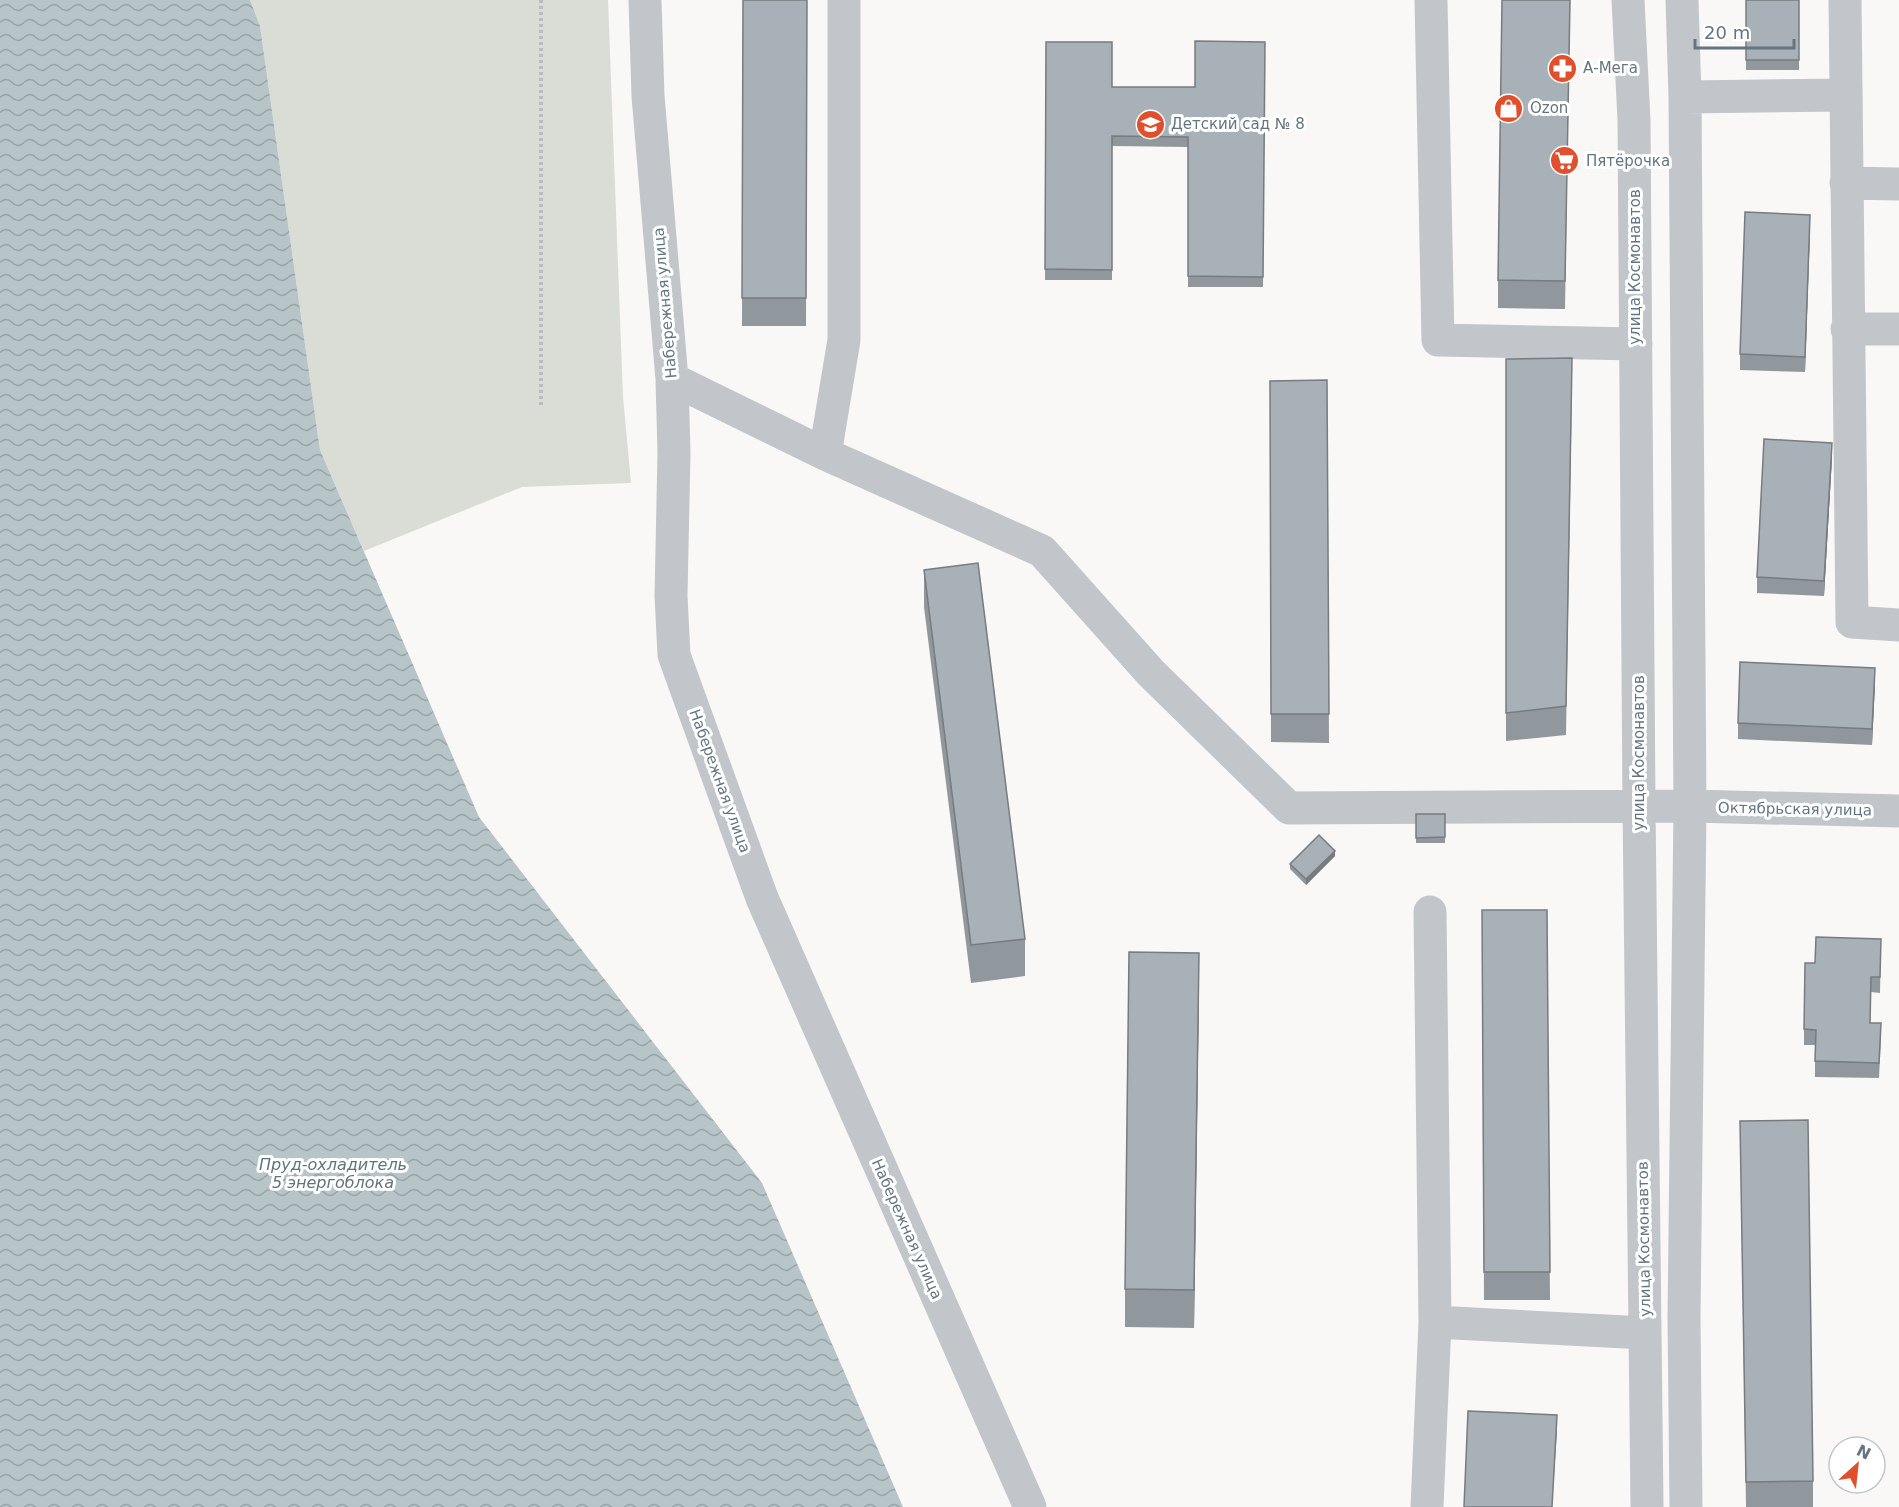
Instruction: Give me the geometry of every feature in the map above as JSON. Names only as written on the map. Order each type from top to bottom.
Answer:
[{"type":"street","name":"Набережная улица","points":[[645,0],[648,96],[672,379],[674,453],[671,596],[674,655],[762,898],[1030,1507]]},
{"type":"street","points":[[825,454],[844,340],[844,0]]},
{"type":"street","points":[[1431,0],[1438,340],[1636,344]]},
{"type":"street","name":"улица Космонавтов","points":[[1628,0],[1634,120],[1647,1507]]},
{"type":"street","points":[[1682,0],[1685,97],[1690,806],[1684,1318],[1686,1507]]},
{"type":"street","points":[[1845,0],[1852,622],[1899,625]]},
{"type":"street","points":[[1685,97],[1845,95]]},
{"type":"street","points":[[1846,183],[1899,184]]},
{"type":"street","points":[[1847,328],[1899,329]]},
{"type":"street","name":"Октябрьская улица","points":[[672,379],[825,454],[1042,551],[1150,673],[1288,808],[1690,806],[1899,811]]},
{"type":"street","points":[[1427,1507],[1435,1322],[1430,912]]},
{"type":"street","points":[[1435,1322],[1645,1333]]},
{"type":"path","points":[[541,405],[542,0]]},
{"type":"shaded area","points":[[250,0],[608,0],[623,397],[631,483],[522,487],[364,551],[320,450],[260,26]]},
{"type":"water","name":"Пруд-охладитель 5 энергоблока","points":[[0,0],[250,0],[260,26],[320,450],[479,817],[762,1183],[903,1507],[0,1507]]},
{"type":"building","points":[[743,0],[807,0],[806,298],[742,298]]},
{"type":"building","points":[[1502,0],[1570,0],[1565,281],[1498,280]]},
{"type":"building","points":[[1746,0],[1799,0],[1799,60],[1746,60]]},
{"type":"building","points":[[1195,41],[1265,42],[1263,277],[1188,276],[1188,137],[1112,136],[1112,270],[1045,269],[1046,42],[1112,42],[1112,87],[1195,87]]},
{"type":"building","points":[[1745,212],[1810,215],[1805,357],[1740,354]]},
{"type":"building","points":[[1572,358],[1566,706],[1506,713],[1506,359]]},
{"type":"building","points":[[1327,380],[1329,714],[1271,714],[1270,381]]},
{"type":"building","points":[[1764,439],[1832,443],[1824,581],[1757,577]]},
{"type":"building","points":[[978,563],[1025,939],[971,945],[924,570]]},
{"type":"building","points":[[1740,662],[1875,668],[1872,729],[1738,723]]},
{"type":"building","points":[[1416,814],[1445,814],[1445,837],[1416,838]]},
{"type":"building","points":[[1319,835],[1335,851],[1306,879],[1290,864]]},
{"type":"building","points":[[1482,910],[1547,910],[1550,1272],[1484,1272]]},
{"type":"building","points":[[1816,937],[1881,939],[1880,977],[1871,977],[1870,1023],[1881,1023],[1879,1063],[1815,1061],[1816,1030],[1804,1029],[1805,963],[1815,963]]},
{"type":"building","points":[[1129,952],[1199,953],[1194,1290],[1125,1289]]},
{"type":"building","points":[[1808,1120],[1813,1481],[1746,1482],[1740,1121]]},
{"type":"building","points":[[1468,1411],[1557,1415],[1552,1507],[1464,1507]]},
{"type":"place","name":"А-Мега","points":[[1562,68]]},
{"type":"place","name":"Ozon","points":[[1509,108]]},
{"type":"place","name":"Детский сад № 8","points":[[1150,124]]},
{"type":"place","name":"Пятёрочка","points":[[1565,161]]}]
